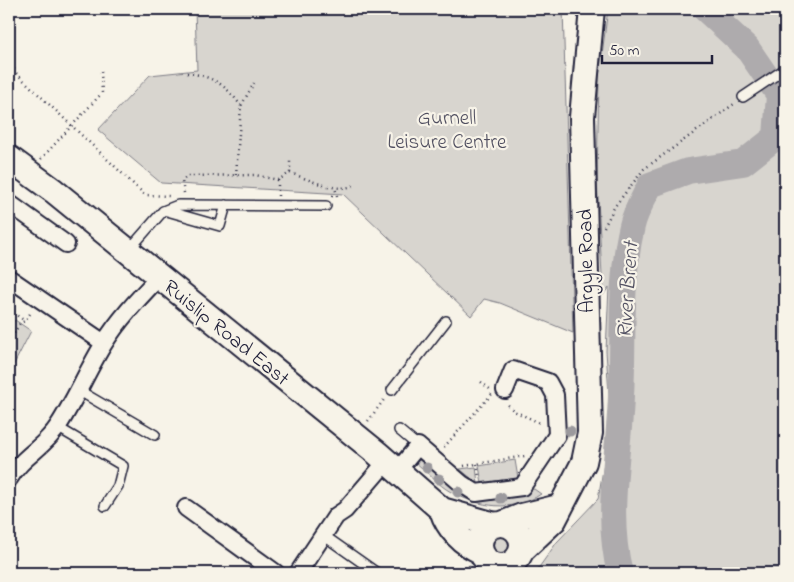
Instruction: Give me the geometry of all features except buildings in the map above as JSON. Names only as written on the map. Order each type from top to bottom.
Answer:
[{"type":"main road","name":"Argyle Road","points":[[521,551],[554,520],[559,507],[574,484],[584,462],[590,433],[582,117],[592,9]]},
{"type":"main road","name":"Ruislip Road East","points":[[9,158],[54,191],[392,465],[442,510],[499,525]]},
{"type":"main road","points":[[499,525],[509,526],[520,536],[521,551],[513,562],[496,566],[482,537],[489,528],[522,516],[559,507]]},
{"type":"main road","name":"Ruislip Road East","points":[[442,510],[446,523],[469,547],[496,566]]},
{"type":"street","points":[[9,203],[66,244]]},
{"type":"street","points":[[9,479],[25,458],[47,440],[57,427],[104,343],[126,313],[159,276]]},
{"type":"street","points":[[9,278],[104,343]]},
{"type":"street","points":[[298,573],[336,516],[345,510],[392,465],[418,446],[476,493],[522,487],[557,435],[556,395],[548,382],[513,370],[501,397]]},
{"type":"street","points":[[186,508],[276,573]]},
{"type":"lane","points":[[744,97],[785,69]]},
{"type":"lane","points":[[128,251],[163,212],[178,205],[326,206]]},
{"type":"lane","points":[[167,211],[220,226],[226,205]]},
{"type":"lane","points":[[392,390],[446,321]]},
{"type":"lane","points":[[78,390],[155,435]]},
{"type":"lane","points":[[57,427],[119,461],[123,466],[118,486],[105,506]]},
{"type":"lane","points":[[399,430],[418,446]]},
{"type":"lane","points":[[323,535],[377,573]]},
{"type":"path","points":[[12,9],[13,67],[145,195]]},
{"type":"path","points":[[38,163],[102,93],[101,70]]},
{"type":"path","points":[[187,73],[206,75],[231,91],[242,106]]},
{"type":"path","points":[[236,175],[242,106],[254,83]]},
{"type":"path","points":[[602,232],[615,206],[644,169],[744,97]]},
{"type":"path","points":[[290,161],[290,173]]},
{"type":"path","points":[[184,196],[182,181],[187,176],[255,175],[278,180],[290,173],[335,187],[347,189],[355,185]]},
{"type":"path","points":[[278,180],[278,196]]},
{"type":"path","points":[[335,187],[337,196]]},
{"type":"path","points":[[9,342],[20,323],[25,321],[40,299]]},
{"type":"path","points":[[9,310],[25,321]]},
{"type":"path","points":[[481,382],[501,397],[514,411],[557,431]]},
{"type":"path","points":[[364,426],[392,390]]},
{"type":"path","points":[[439,464],[501,397]]},
{"type":"path","points":[[439,464],[546,452]]},
{"type":"green space","name":"Gurnell Leisure Centre","points":[[195,9],[563,9],[573,333],[500,303],[484,299],[471,316],[343,194],[161,183],[98,130],[150,75],[197,70]]},
{"type":"green space","points":[[608,9],[785,9],[785,573],[535,573],[557,542],[598,499],[611,423],[606,351],[609,287],[603,295],[597,179],[599,77]]},
{"type":"green space","points":[[15,320],[31,331],[9,374],[9,329]]},
{"type":"green space","points":[[418,459],[472,499],[525,492],[534,489],[541,494],[519,504],[508,506],[496,506],[473,501],[441,486],[415,462]]},
{"type":"green space","points":[[515,460],[518,478],[482,483],[479,466]]},
{"type":"green space","points":[[476,467],[478,484],[460,469]]},
{"type":"green space","points":[[497,535],[505,535],[510,540],[508,551],[497,553],[492,548],[492,540]]},
{"type":"waterway","name":"River Brent","points":[[620,573],[616,551],[613,507],[620,418],[625,268],[635,216],[650,185],[688,171],[743,163],[776,137],[779,95],[747,48],[705,9]]}]
